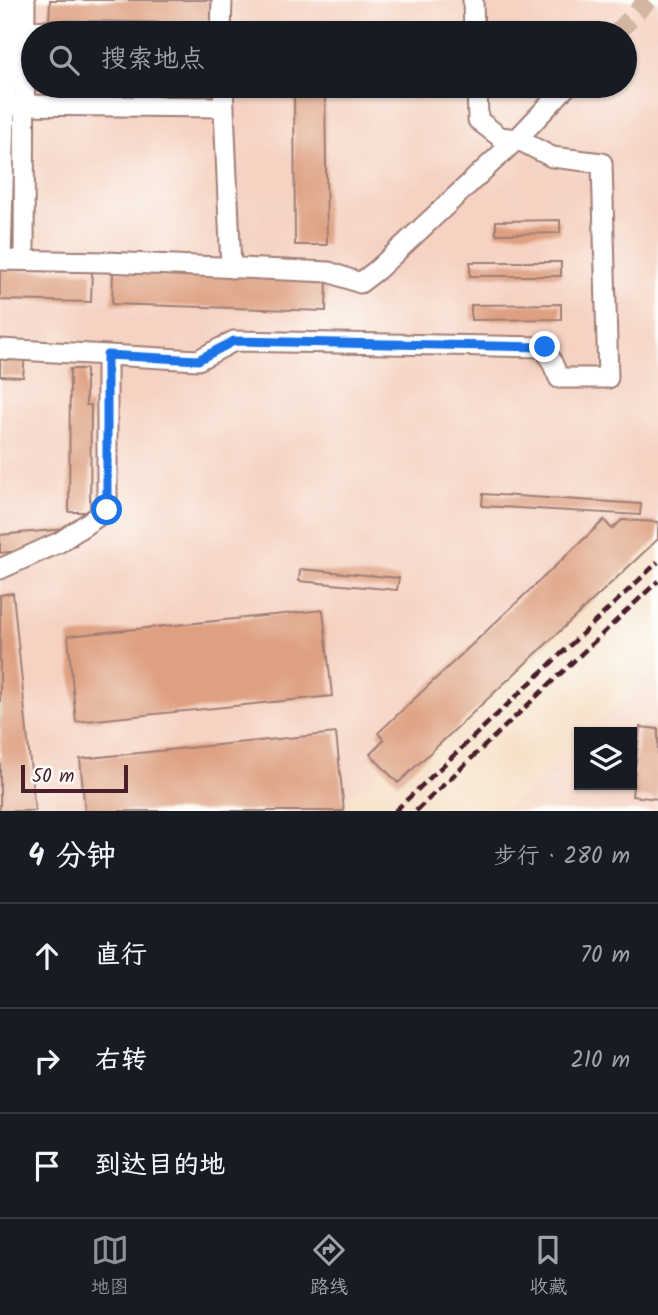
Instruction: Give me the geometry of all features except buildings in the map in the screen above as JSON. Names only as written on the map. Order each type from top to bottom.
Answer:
[{"type":"street","points":[[8,0],[10,105],[1,260],[328,272],[360,283],[517,139],[556,98]]},
{"type":"street","points":[[10,30],[24,0]]},
{"type":"street","points":[[221,21],[222,0]]},
{"type":"street","points":[[472,0],[473,21]]},
{"type":"street","points":[[224,98],[231,268]]},
{"type":"street","points":[[0,349],[198,360],[234,341],[545,347],[559,378],[608,378],[601,163],[552,157],[517,139],[500,137],[478,120],[477,98]]},
{"type":"street","points":[[10,105],[224,107]]},
{"type":"street","points":[[10,105],[24,260]]},
{"type":"street","points":[[0,569],[60,542],[107,510],[107,355]]},
{"type":"shaded area","points":[[0,0],[658,0],[658,519],[335,811],[0,811]]},
{"type":"shaded area","points":[[658,666],[658,811],[503,811],[574,745],[574,790],[637,790],[637,727],[592,727]]},
{"type":"tunnel","points":[[628,21],[648,0]]},
{"type":"railway","points":[[395,811],[658,562]]},
{"type":"railway","points":[[416,811],[658,581]]},
{"type":"route","points":[[107,510],[107,355],[198,360],[234,341],[545,347]]}]
